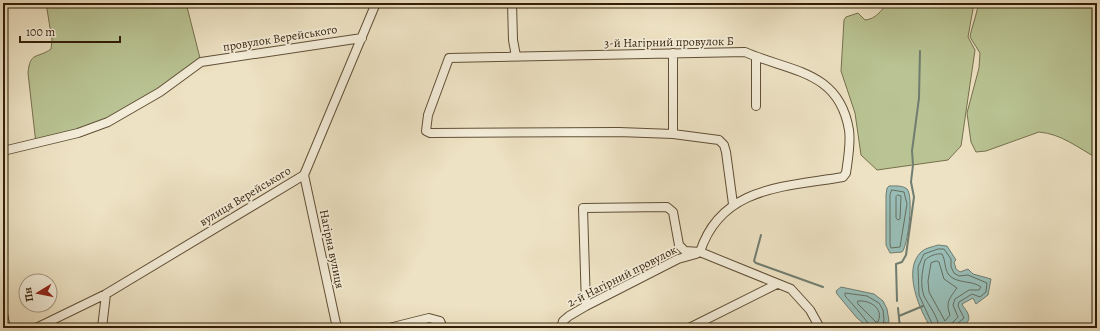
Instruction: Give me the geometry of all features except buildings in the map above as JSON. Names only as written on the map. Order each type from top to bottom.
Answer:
[{"type":"street","name":"вулиця Верейського","points":[[36,328],[106,294],[304,175],[376,3]]},
{"type":"street","points":[[512,3],[513,40],[516,56]]},
{"type":"street","name":"провулок Верейського","points":[[3,151],[78,133],[108,122],[160,92],[201,62],[362,38]]},
{"type":"street","name":"3-й Нагірний провулок Б","points":[[745,52],[756,57],[787,66],[808,75],[827,86],[835,94],[842,105],[849,130],[846,173],[843,177],[763,191],[733,204],[724,145],[719,140],[673,134],[604,132],[430,133],[426,131],[428,115],[449,58],[516,56],[745,52]]},
{"type":"street","points":[[673,53],[673,134]]},
{"type":"street","points":[[756,57],[756,106]]},
{"type":"street","name":"Нагірна вулиця","points":[[304,175],[337,328]]},
{"type":"street","points":[[700,252],[704,239],[711,227],[733,204]]},
{"type":"street","points":[[586,306],[583,208],[645,207],[671,209],[679,245],[685,251],[700,252],[791,290],[810,310],[820,328]]},
{"type":"street","points":[[678,259],[685,251]]},
{"type":"street","name":"2-й Нагірний провулок","points":[[561,328],[563,321],[586,306],[678,259],[700,252]]},
{"type":"street","points":[[689,328],[777,284]]},
{"type":"street","points":[[102,328],[106,294]]},
{"type":"street","points":[[3,314],[6,328]]},
{"type":"street","points":[[388,328],[429,318],[440,321],[443,328]]},
{"type":"green space","points":[[46,3],[186,3],[201,62],[127,112],[36,144],[28,73],[32,58],[51,49],[52,40]]},
{"type":"green space","points":[[887,3],[974,3],[968,37],[975,50],[961,146],[948,160],[877,170],[861,155],[855,113],[841,71],[844,20],[846,17],[858,13],[865,20],[872,18],[883,9]]},
{"type":"green space","points":[[978,3],[1097,3],[1097,158],[1062,138],[1039,132],[986,151],[976,152],[971,142],[967,113],[979,68],[980,53],[970,37]]},
{"type":"water","points":[[889,186],[903,187],[907,189],[909,193],[910,210],[908,231],[902,252],[890,253],[886,245],[886,195],[887,188]]},
{"type":"water","points":[[938,245],[947,246],[956,260],[954,262],[956,269],[960,272],[968,269],[973,274],[991,279],[988,295],[976,304],[973,298],[962,304],[968,313],[969,319],[961,326],[931,328],[918,301],[913,279],[913,269],[916,260],[921,252]]},
{"type":"water","points":[[841,287],[874,294],[883,301],[887,309],[889,321],[885,328],[868,327],[857,318],[837,294],[836,291]]},
{"type":"waterway","points":[[897,301],[896,264],[902,262],[906,255],[914,197],[911,182],[913,165],[912,151],[919,98],[920,51]]},
{"type":"waterway","points":[[761,235],[754,261],[756,263],[823,287]]},
{"type":"waterway","points":[[899,316],[923,306]]},
{"type":"waterway","points":[[898,308],[900,328]]},
{"type":"waterway","points":[[885,323],[890,328]]}]
